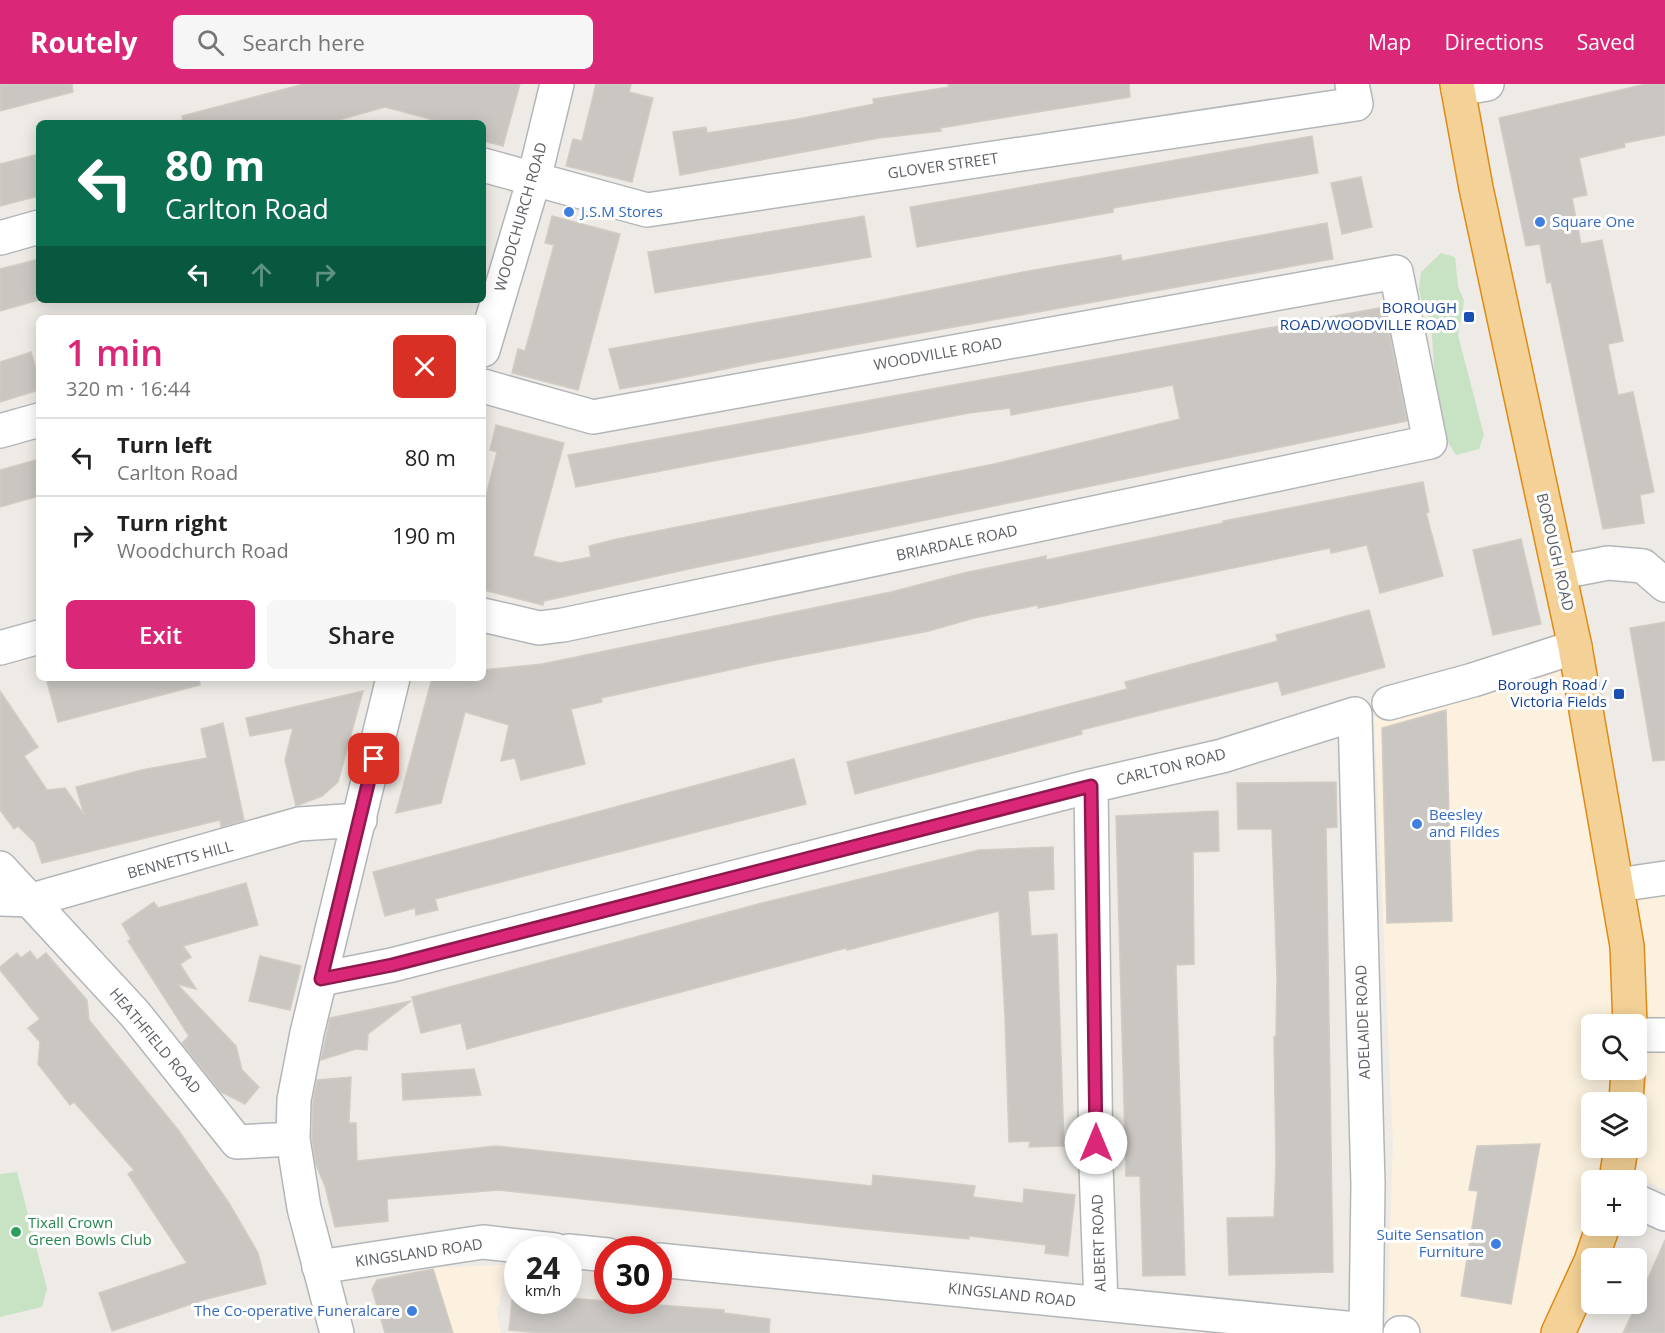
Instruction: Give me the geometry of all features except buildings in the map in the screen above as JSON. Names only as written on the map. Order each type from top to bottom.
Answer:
[{"type":"highway","name":"BOROUGH ROAD","points":[[1467,86],[1476,188],[1561,572],[1618,885],[1627,946],[1630,1014]]},
{"type":"highway","points":[[1558,1333],[1581,1283]]},
{"type":"street","name":"WOODCHURCH ROAD","points":[[486,340],[534,178],[557,84]]},
{"type":"street","name":"GLOVER STREET","points":[[486,166],[647,210],[1354,94]]},
{"type":"street","points":[[0,238],[36,228]]},
{"type":"street","name":"WOODVILLE ROAD","points":[[486,387],[593,417],[1396,272],[1430,442]]},
{"type":"street","points":[[0,431],[36,421]]},
{"type":"street","name":"BRIARDALE ROAD","points":[[486,616],[539,628],[563,625],[1430,442]]},
{"type":"street","points":[[1561,572],[1608,563],[1643,566],[1665,585]]},
{"type":"street","points":[[0,648],[36,638]]},
{"type":"street","points":[[1389,703],[1473,680],[1575,647]]},
{"type":"street","points":[[337,1333],[304,1208],[293,1139],[294,1100],[392,681]]},
{"type":"street","name":"CARLTON ROAD","points":[[321,979],[392,965],[1091,786],[1222,756],[1355,714]]},
{"type":"street","name":"ADELAIDE ROAD","points":[[1355,714],[1368,1184],[1366,1330]]},
{"type":"street","name":"ALBERT ROAD","points":[[1091,786],[1096,1166],[1101,1304]]},
{"type":"street","name":"BENNETTS HILL","points":[[16,900],[299,824],[360,820]]},
{"type":"street","points":[[0,868],[16,900]]},
{"type":"street","points":[[1618,885],[1665,878]]},
{"type":"street","name":"HEATHFIELD ROAD","points":[[16,900],[135,1014],[237,1142],[293,1139]]},
{"type":"street","points":[[1647,1035],[1665,1035]]},
{"type":"street","points":[[1647,1206],[1665,1214]]},
{"type":"street","name":"KINGSLAND ROAD","points":[[319,1267],[483,1242],[504,1244]]},
{"type":"street","name":"KINGSLAND ROAD","points":[[672,1261],[1366,1330]]},
{"type":"shaded area","points":[[1566,659],[1609,888],[1665,884],[1665,1190],[1647,1182],[1647,1170],[1619,1170],[1608,1165],[1607,1170],[1581,1170],[1581,1236],[1586,1236],[1549,1333],[1387,1333],[1393,1143],[1374,717]]},
{"type":"shaded area","points":[[504,1265],[499,1307],[496,1307],[501,1333],[453,1333],[433,1268]]},
{"type":"green space","points":[[1441,253],[1455,257],[1458,286],[1464,301],[1458,335],[1484,435],[1479,449],[1456,455],[1444,436],[1435,382],[1431,322],[1423,308],[1419,289],[1421,272]]},
{"type":"green space","name":"Tixall Crown Green Bowls Club","points":[[17,1172],[47,1289],[42,1307],[0,1317],[0,1174]]},
{"type":"place","name":"J.S.M Stores","points":[[569,212]]},
{"type":"place","name":"Square One","points":[[1540,222]]},
{"type":"place","name":"BOROUGH ROAD/WOODVILLE ROAD","points":[[1469,317]]},
{"type":"place","name":"Borough Road / Victoria Fields","points":[[1619,694]]},
{"type":"place","name":"Beesley and Fildes","points":[[1417,824]]},
{"type":"place","name":"Tixall Crown Green Bowls Club","points":[[16,1232]]},
{"type":"place","name":"Suite Sensation Furniture","points":[[1496,1244]]},
{"type":"place","name":"The Co-operative Funeralcare","points":[[412,1311]]},
{"type":"route","points":[[374,759],[321,979],[392,965],[1091,786],[1096,1143]]}]
